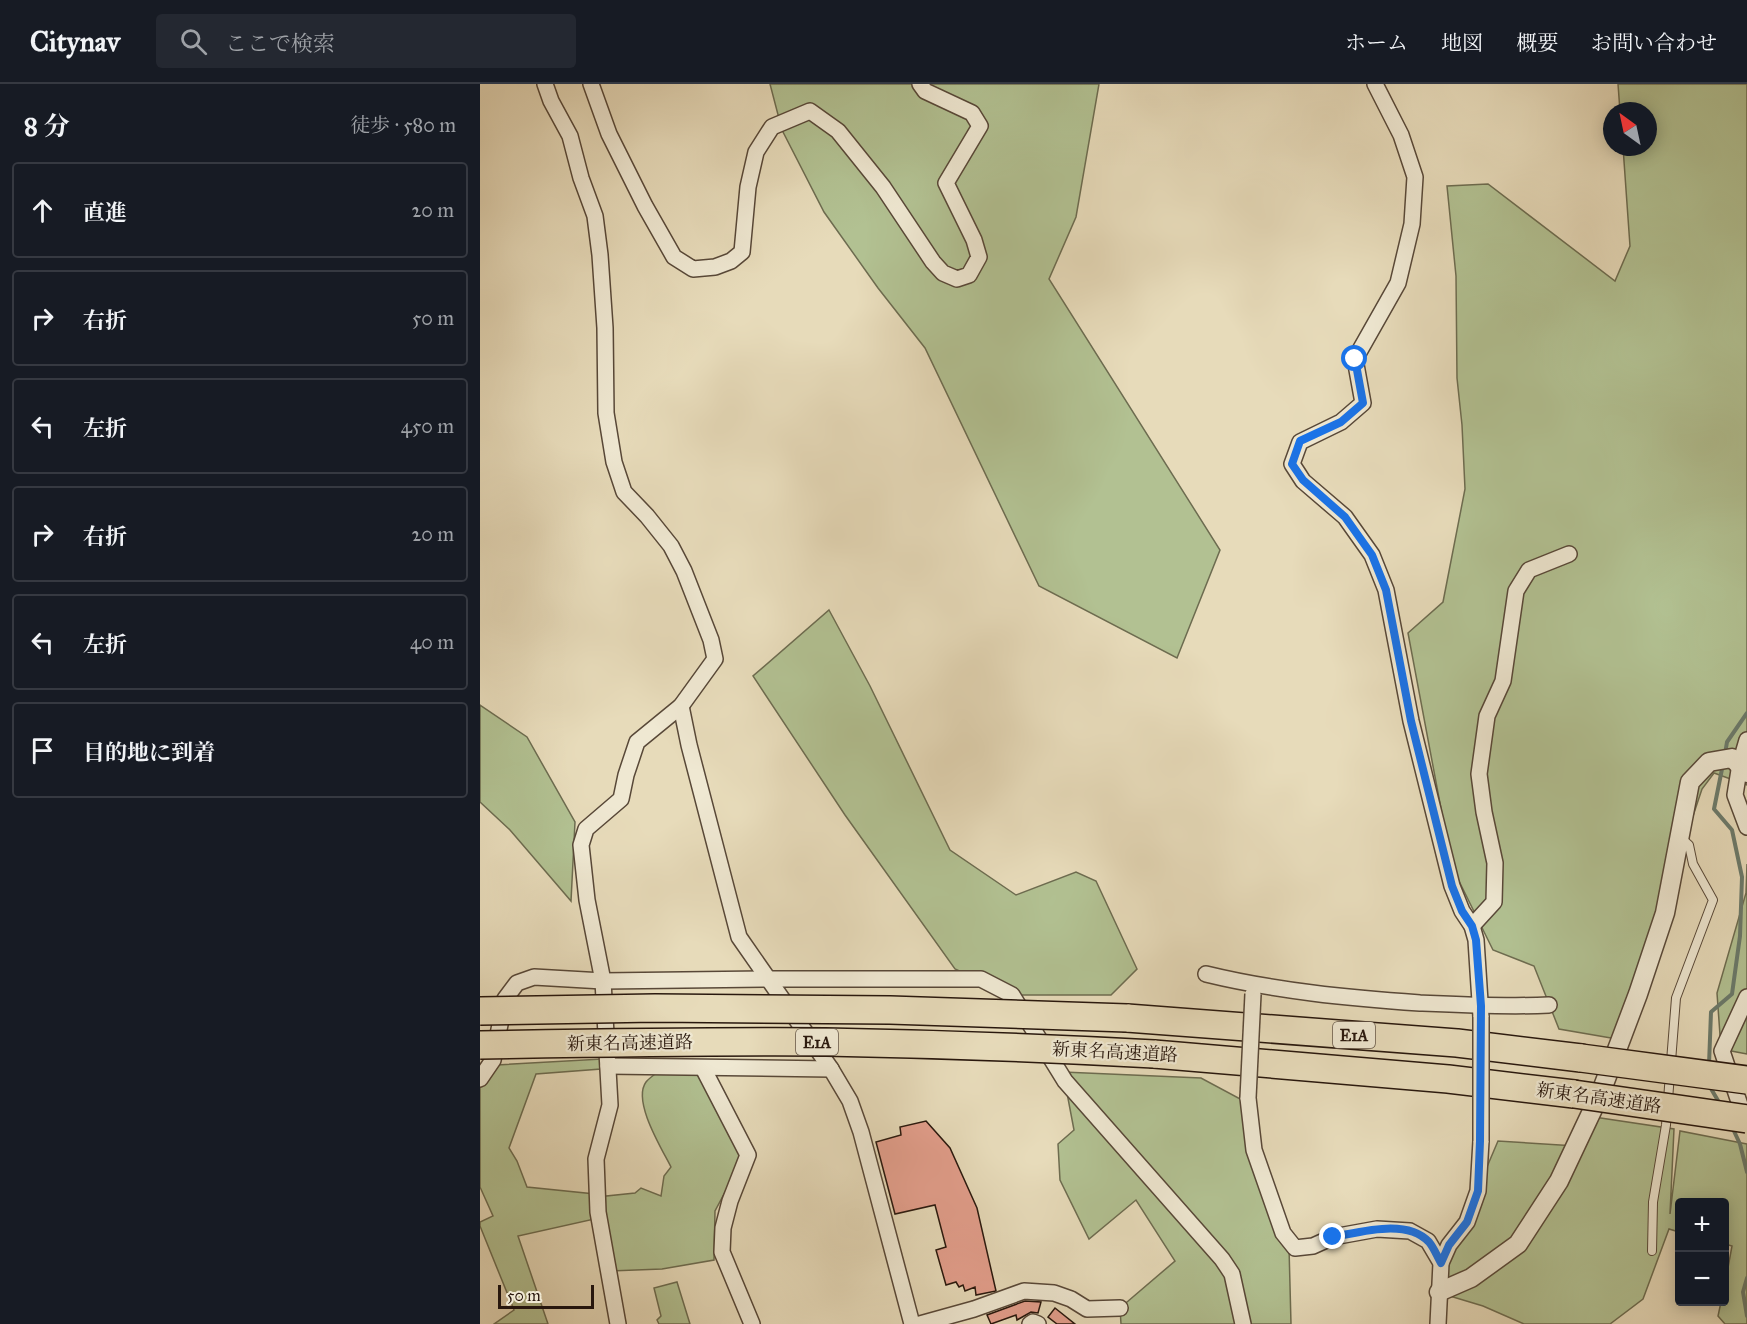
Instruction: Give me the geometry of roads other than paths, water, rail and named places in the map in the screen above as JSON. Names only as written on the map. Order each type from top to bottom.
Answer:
[{"type":"highway","name":"新東名高速道路","points":[[480,1011],[655,1008],[878,1010],[1127,1018],[1457,1043],[1747,1080]]},
{"type":"highway","name":"新東名高速道路","points":[[480,1046],[651,1042],[826,1042],[1154,1054],[1448,1079],[1574,1094],[1747,1119]]},
{"type":"street","points":[[545,84],[551,101],[570,136],[581,178],[595,216],[605,318],[606,413],[614,462],[624,492],[671,546],[684,571],[711,640],[715,659],[681,706],[637,742],[621,799],[586,829],[581,845],[587,900],[603,981],[610,1104],[596,1159],[598,1212],[618,1324]]},
{"type":"street","points":[[591,84],[609,134],[645,206],[674,257],[693,268],[715,267],[731,261],[742,252],[748,187],[756,152],[772,127],[810,111],[838,131],[883,187],[933,262],[943,273],[957,279],[969,276],[979,257],[974,240],[946,183],[980,126],[972,113],[925,91],[920,84]]},
{"type":"street","points":[[1375,84],[1401,135],[1415,177],[1412,224],[1398,283],[1355,359],[1363,403],[1341,422],[1300,441],[1292,464],[1303,480],[1345,517],[1376,564],[1386,590],[1411,721],[1452,886],[1462,911],[1472,926],[1476,940],[1481,1012],[1478,1191],[1467,1222],[1449,1245],[1441,1263],[1438,1324]]},
{"type":"street","points":[[1472,926],[1494,902],[1495,863],[1484,812],[1479,774],[1487,716],[1503,681],[1516,591],[1529,570],[1569,554]]},
{"type":"street","points":[[681,706],[688,745],[739,937],[850,1101],[861,1132],[912,1324]]},
{"type":"street","points":[[1747,740],[1735,795],[1747,827]]},
{"type":"street","points":[[1439,1292],[1471,1278],[1518,1244],[1559,1181],[1601,1092],[1638,994],[1665,913],[1690,782],[1708,762],[1740,765]]},
{"type":"street","points":[[1206,974],[1254,990],[1392,1001],[1481,1012],[1502,1007],[1549,1005]]},
{"type":"street","points":[[480,1079],[493,1060],[505,999],[517,983],[534,977],[603,981],[981,979],[1012,995],[1065,1081],[1222,1259],[1232,1274],[1242,1324]]},
{"type":"street","points":[[1254,990],[1248,1098],[1254,1150],[1283,1233],[1295,1248],[1312,1246],[1333,1237],[1377,1228],[1410,1230],[1428,1242],[1441,1263]]},
{"type":"street","points":[[1747,997],[1722,1052],[1747,1127]]},
{"type":"street","points":[[608,1066],[831,1070]]},
{"type":"street","points":[[703,1068],[748,1155],[730,1201],[723,1228],[722,1252],[752,1324]]},
{"type":"street","points":[[920,1324],[975,1316],[1024,1291],[1053,1293],[1071,1299],[1087,1309],[1120,1308]]},
{"type":"street","points":[[1030,1324],[1033,1322],[1038,1324]]},
{"type":"lane","points":[[1652,1251],[1653,1202],[1666,1125],[1676,998],[1713,900],[1693,864],[1689,845],[1679,836]]},
{"type":"waterway","points":[[1725,754],[1727,742],[1747,713]]},
{"type":"waterway","points":[[1709,1065],[1711,1012],[1732,994],[1740,936],[1742,877],[1732,830],[1714,809],[1723,764]]},
{"type":"waterway","points":[[1710,1087],[1720,1104]]},
{"type":"waterway","points":[[1733,1129],[1740,1144],[1747,1172]]},
{"type":"waterway","points":[[1747,1278],[1743,1292],[1747,1316]]}]
